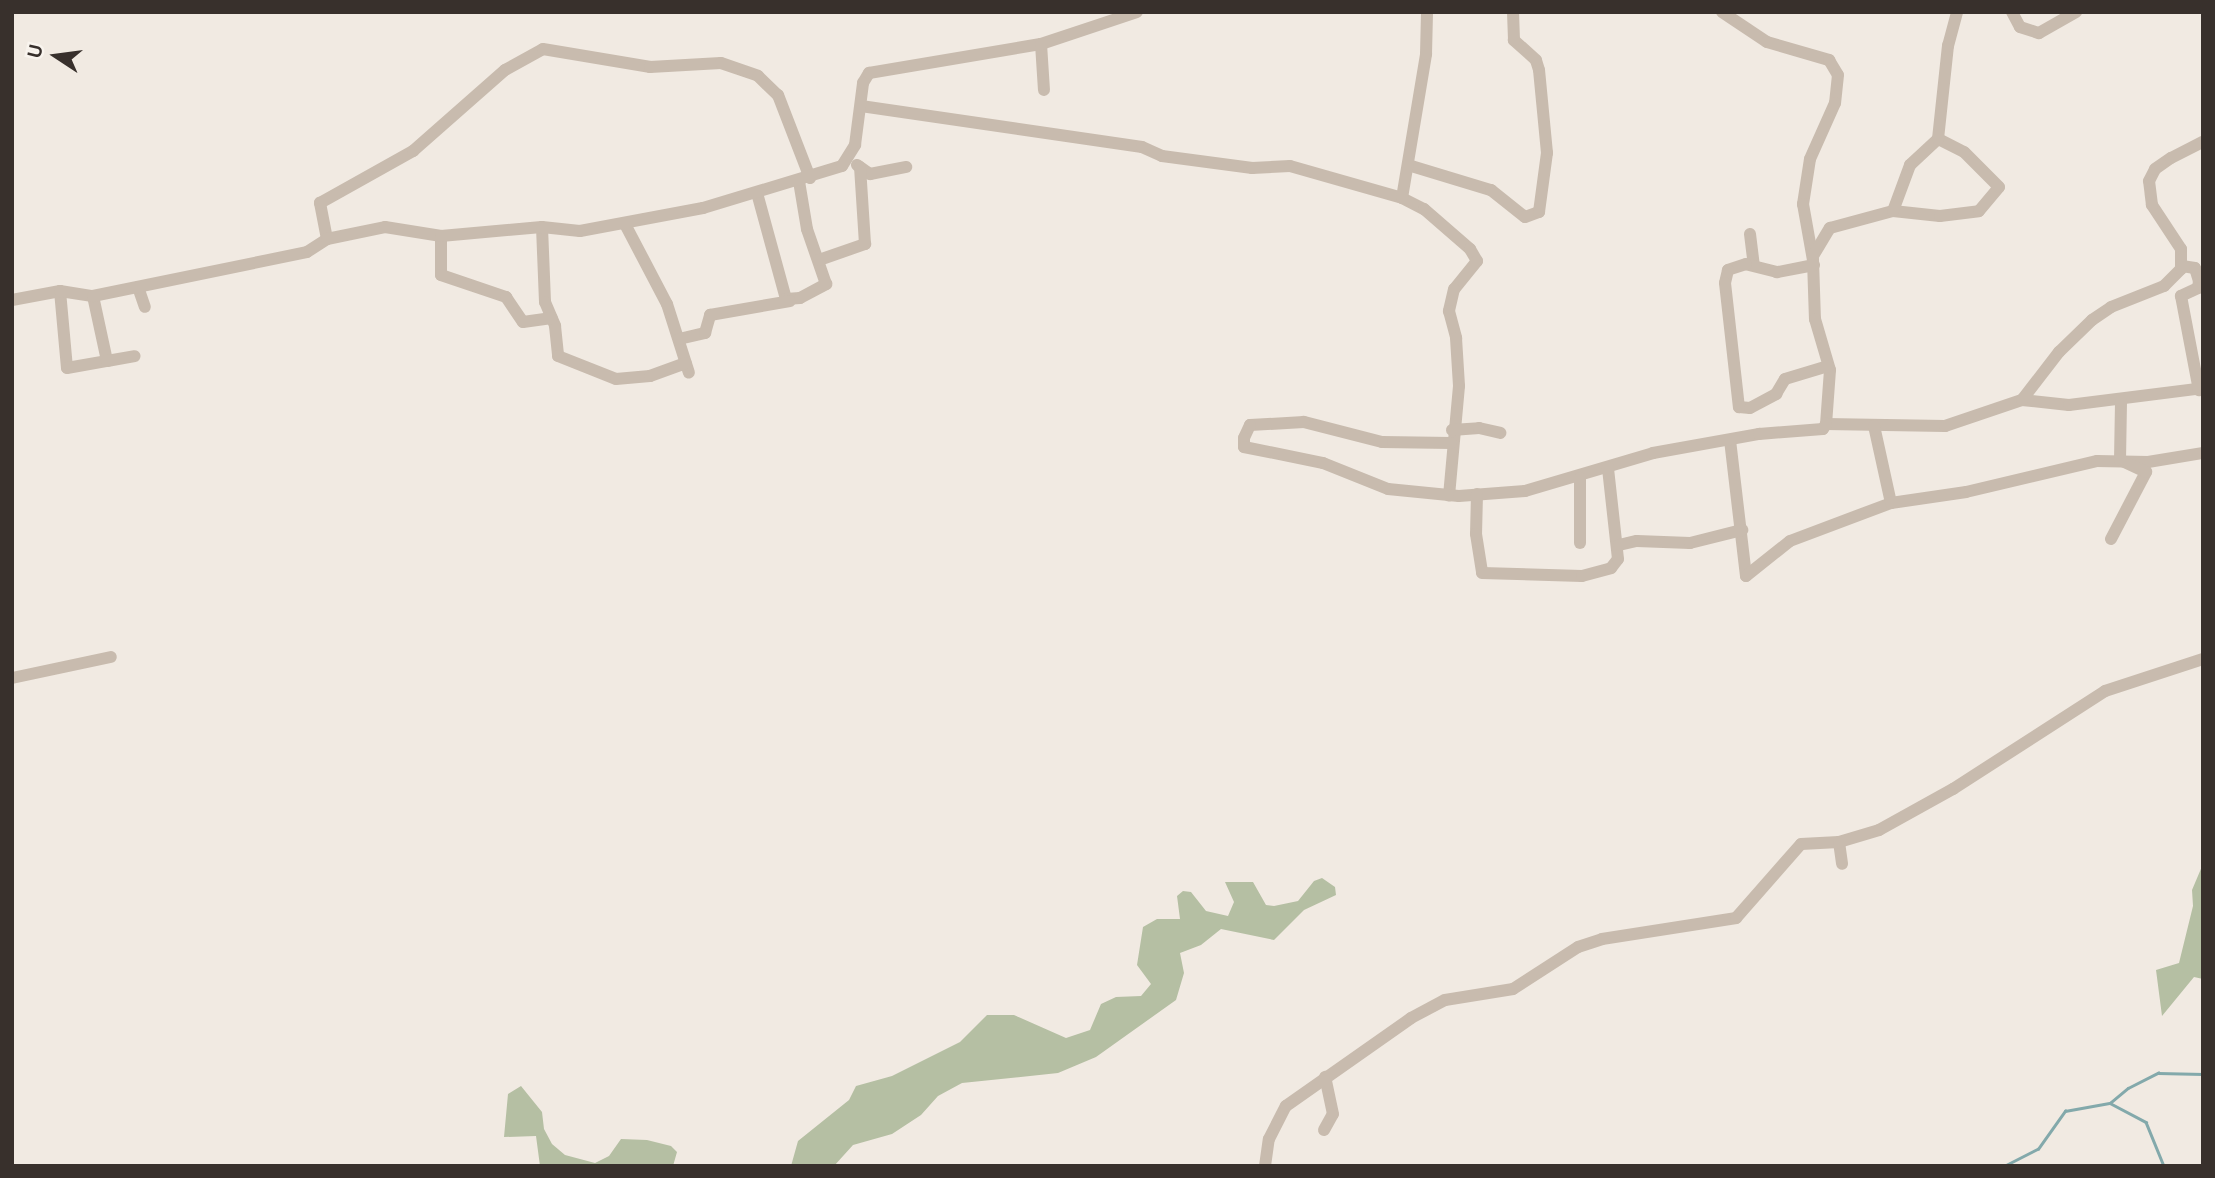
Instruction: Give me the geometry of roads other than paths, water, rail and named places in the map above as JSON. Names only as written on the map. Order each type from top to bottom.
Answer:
[{"type":"street","points":[[12,300],[60,291],[93,296],[307,252],[327,239],[385,228],[441,236],[542,227],[580,232],[626,226],[757,194],[836,170],[850,157],[863,83],[869,73],[1041,44],[1137,12]]},
{"type":"street","points":[[1402,198],[1426,54],[1427,12]]},
{"type":"street","points":[[1408,165],[1491,190],[1525,217],[1539,212],[1547,153],[1539,70],[1536,60],[1514,40],[1513,12]]},
{"type":"street","points":[[1500,433],[1479,428],[1451,437],[1382,442],[1304,422],[1250,425],[1244,438],[1244,447],[1322,463],[1388,489],[1449,496],[1525,491],[1580,478],[1653,453],[1730,440],[1823,429],[1826,424],[1828,366],[1815,319],[1813,260],[1805,226],[1804,187],[1815,144],[1837,94],[1835,66],[1819,56],[1767,42],[1722,12]]},
{"type":"street","points":[[1893,211],[1910,165],[1938,139],[1948,46],[1957,12]]},
{"type":"street","points":[[2012,12],[2020,27],[2039,33],[2076,12]]},
{"type":"street","points":[[1041,44],[1044,90]]},
{"type":"street","points":[[327,239],[320,204],[413,151],[505,70],[551,48],[643,66],[721,63],[758,76],[778,94],[804,180],[807,229],[820,260],[825,286],[790,301],[710,315],[705,333],[679,339]]},
{"type":"street","points":[[861,106],[1142,147],[1174,158],[1252,168],[1293,167],[1402,198],[1424,209],[1470,249],[1477,261],[1454,289],[1449,311],[1458,375],[1451,437],[1449,496]]},
{"type":"street","points":[[1828,366],[1785,379],[1776,394],[1750,408],[1739,407],[1725,283],[1734,267],[1754,265],[1777,272],[1813,260],[1830,228],[1893,211],[1940,216],[1979,211],[1999,187],[1964,152],[1938,139]]},
{"type":"street","points":[[2182,266],[2177,241],[2152,205],[2149,181],[2171,158],[2203,142]]},
{"type":"street","points":[[850,157],[870,174],[906,167]]},
{"type":"street","points":[[820,260],[865,244],[860,167]]},
{"type":"street","points":[[757,194],[790,301]]},
{"type":"street","points":[[542,227],[545,302],[552,318],[558,356],[610,378],[650,376],[688,368],[667,304],[626,226]]},
{"type":"street","points":[[1750,234],[1754,265]]},
{"type":"street","points":[[441,236],[441,275],[506,297],[523,322],[552,318]]},
{"type":"street","points":[[1826,424],[1853,421],[1874,426],[1945,426],[2022,400],[2069,405],[2121,401],[2201,389],[2181,296],[2198,288],[2199,281],[2194,268],[2182,266]]},
{"type":"street","points":[[2022,400],[2059,352],[2092,320],[2111,307],[2164,286],[2182,266]]},
{"type":"street","points":[[138,287],[145,307]]},
{"type":"street","points":[[60,291],[67,368],[135,356]]},
{"type":"street","points":[[93,296],[107,361]]},
{"type":"street","points":[[2120,460],[2121,401]]},
{"type":"street","points":[[1874,426],[1891,503]]},
{"type":"street","points":[[1730,440],[1735,511],[1742,530],[1740,545],[1748,576],[1790,541],[1891,503],[1965,492],[2097,461],[2158,461],[2203,453]]},
{"type":"street","points":[[2110,539],[2146,472],[2120,460]]},
{"type":"street","points":[[1477,494],[1476,534],[1482,573],[1582,576],[1611,568],[1618,559],[1619,545],[1608,468]]},
{"type":"street","points":[[1580,478],[1580,543]]},
{"type":"street","points":[[1619,545],[1637,541],[1690,543],[1742,530]]},
{"type":"street","points":[[12,678],[111,657]]},
{"type":"street","points":[[1265,1166],[1269,1139],[1281,1114],[1325,1077],[1445,1000],[1513,989],[1578,947],[1666,927],[1736,918],[1801,844],[1839,842],[1880,830],[1919,809],[2105,691],[2203,659]]},
{"type":"street","points":[[1839,842],[1842,864]]},
{"type":"street","points":[[1324,1130],[1333,1114],[1325,1077]]},
{"type":"waterway","points":[[2110,1103],[2128,1088],[2158,1073],[2203,1074]]},
{"type":"waterway","points":[[2004,1166],[2038,1149],[2065,1111],[2110,1103],[2146,1122],[2164,1166]]}]
